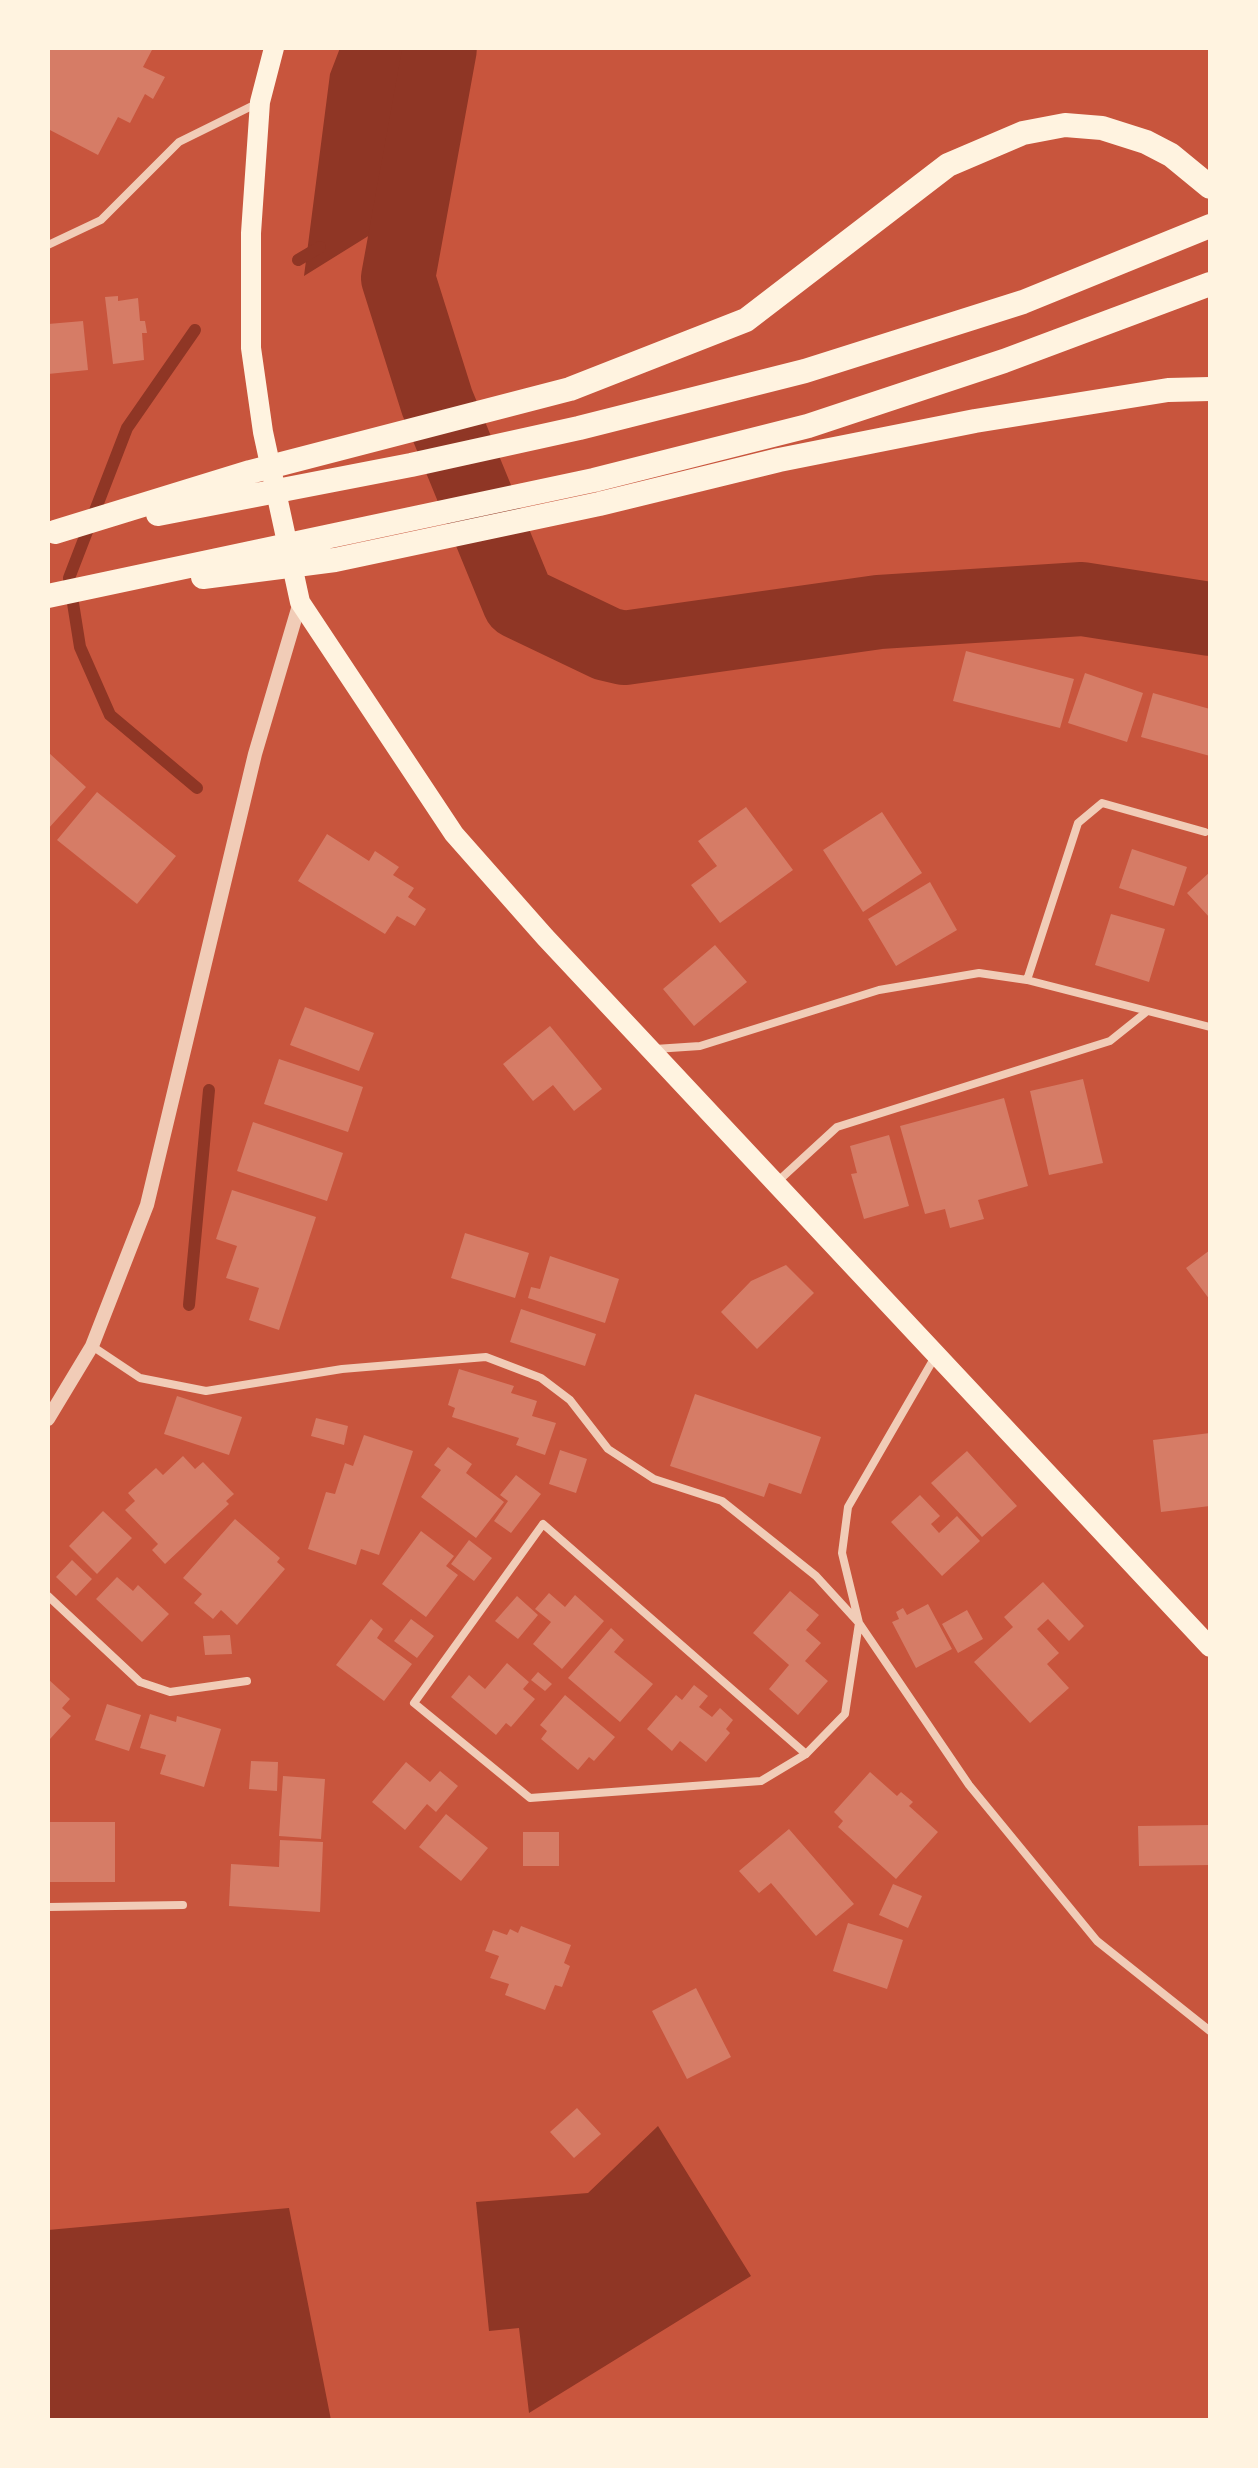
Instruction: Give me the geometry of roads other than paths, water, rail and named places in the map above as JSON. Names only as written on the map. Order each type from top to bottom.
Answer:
[{"type":"highway","points":[[51,532],[250,472],[570,389],[746,320],[948,165],[1023,133],[1065,125],[1102,128],[1146,142],[1171,155],[1210,187]]},
{"type":"highway","points":[[51,532],[411,465],[579,428],[805,371],[1023,302],[1210,226]]},
{"type":"highway","points":[[48,597],[594,480],[808,426],[1004,361],[1210,284]]},
{"type":"highway","points":[[48,597],[335,560],[599,504],[779,460],[975,421],[1168,390],[1210,389]]},
{"type":"main road","points":[[274,48],[260,102],[251,233],[251,348],[263,432],[300,602],[454,834],[775,1184],[1210,1647]]},
{"type":"street","points":[[48,245],[101,220],[179,142],[260,102]]},
{"type":"street","points":[[48,1419],[92,1346],[147,1205],[255,754],[300,602]]},
{"type":"street","points":[[1027,980],[1078,823],[1102,803],[1205,832]]},
{"type":"street","points":[[650,1049],[700,1046],[879,990],[979,973],[1027,980],[1145,1013],[1210,1027]]},
{"type":"street","points":[[775,1184],[837,1127],[1110,1041],[1145,1013]]},
{"type":"street","points":[[92,1346],[140,1378],[206,1391],[383,1364],[486,1357],[541,1378],[570,1400],[608,1449],[654,1479],[722,1501],[816,1576],[859,1623],[969,1785],[1097,1941],[1210,2031]]},
{"type":"street","points":[[806,1754],[543,1524],[414,1703],[530,1798],[761,1781],[806,1754],[845,1714],[859,1623],[842,1553],[848,1507],[936,1354]]},
{"type":"street","points":[[48,1596],[140,1682],[170,1692],[247,1681]]},
{"type":"street","points":[[48,1907],[183,1905]]},
{"type":"waterway","points":[[440,48],[398,278],[437,402],[519,602],[607,644],[624,648],[879,612],[1082,599],[1210,619]]},
{"type":"waterway","points":[[298,260],[320,247]]},
{"type":"waterway","points":[[195,330],[127,428],[69,578],[80,647],[110,715],[197,788]]},
{"type":"waterway","points":[[189,1305],[209,1090]]}]
